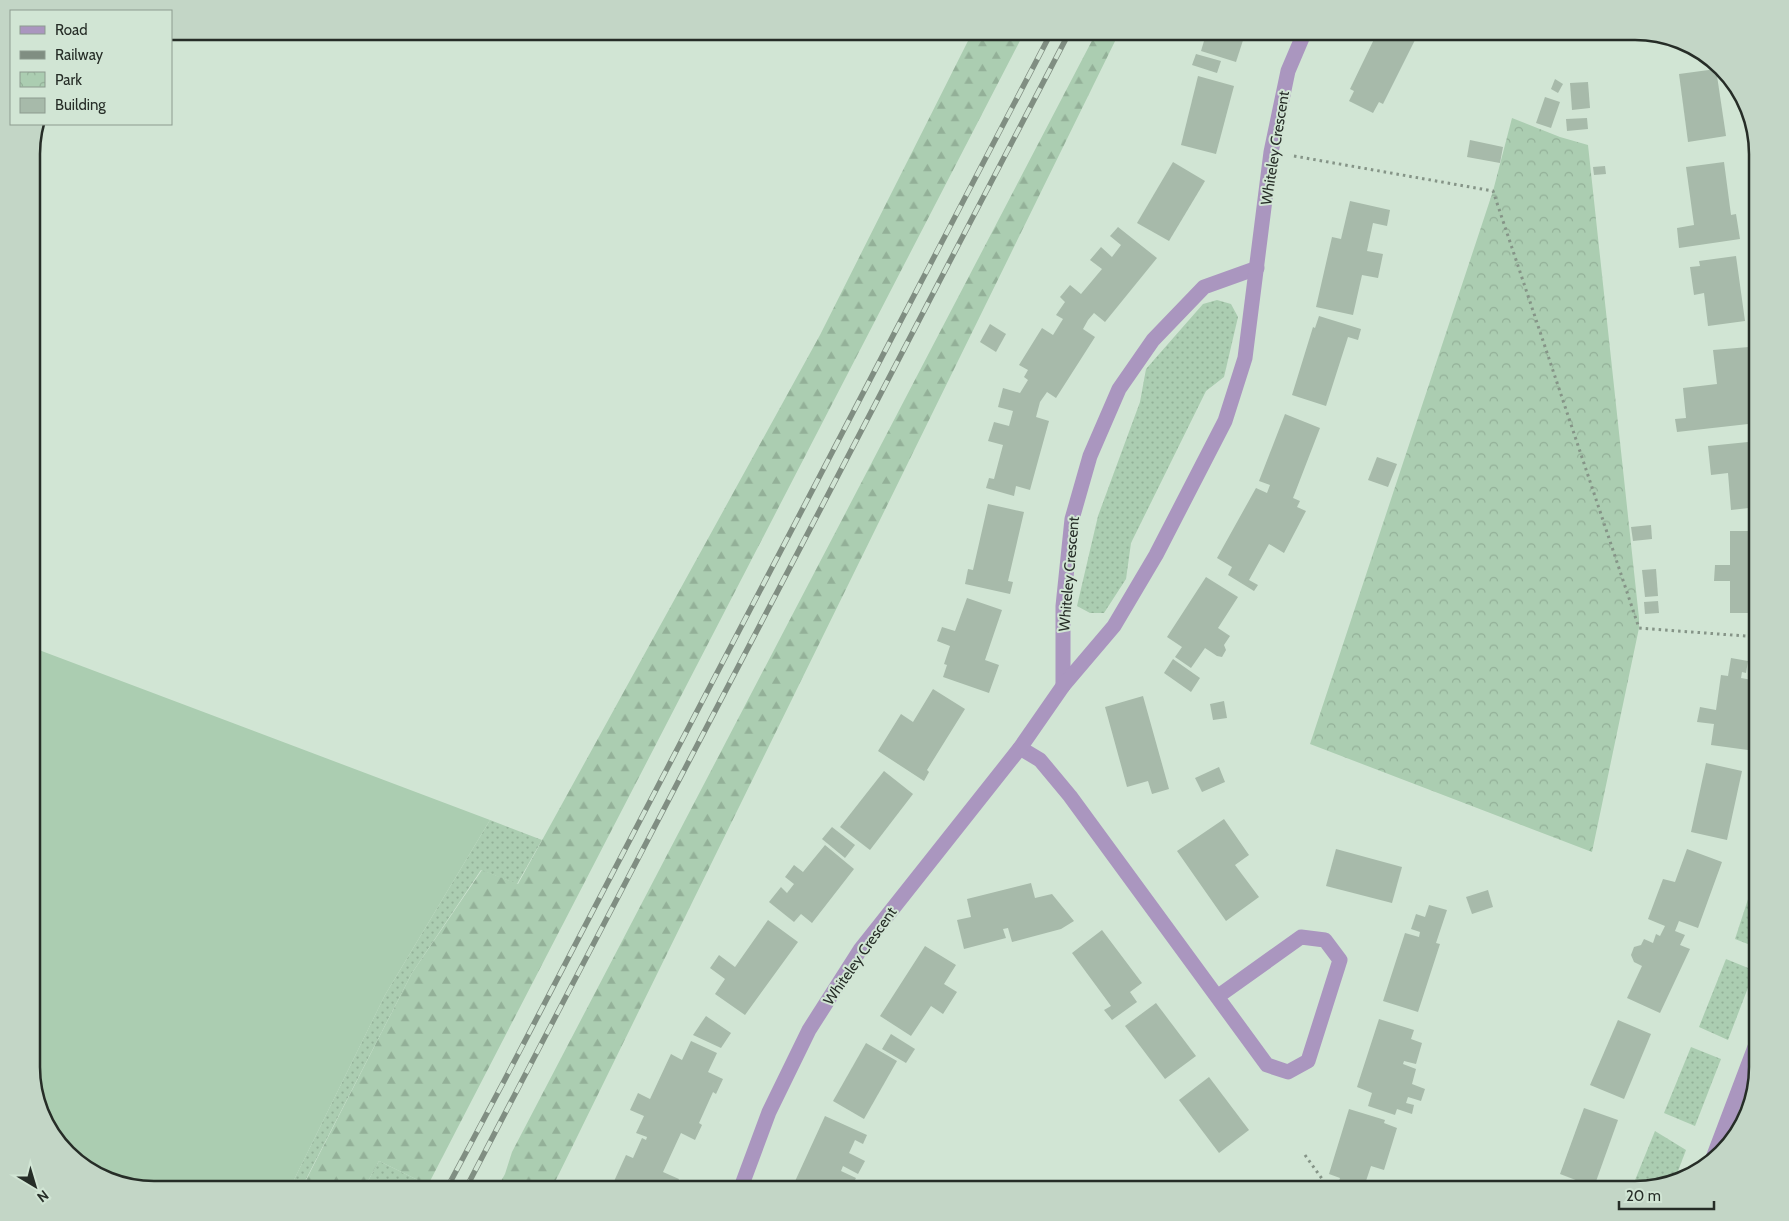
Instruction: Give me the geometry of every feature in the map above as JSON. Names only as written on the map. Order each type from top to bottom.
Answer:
[{"type":"street","name":"Whiteley Crescent","points":[[743,1181],[768,1112],[809,1030],[860,950],[1020,748],[1063,686],[1114,626],[1156,555],[1226,421],[1245,358],[1271,152],[1288,71],[1301,40]]},
{"type":"street","name":"Whiteley Crescent","points":[[1063,686],[1062,606],[1072,519],[1090,456],[1119,389],[1153,340],[1204,287],[1257,268]]},
{"type":"street","points":[[1020,748],[1040,760],[1070,796],[1217,997],[1267,1065],[1288,1072],[1308,1061],[1340,960],[1325,940],[1301,937],[1217,997]]},
{"type":"street","points":[[1718,1146],[1749,1064]]},
{"type":"path","points":[[1293,156],[1493,192],[1639,628],[1749,636]]},
{"type":"path","points":[[1305,1155],[1324,1181]]},
{"type":"green space","points":[[968,40],[1020,40],[430,1181],[420,1181],[379,1161],[368,1181],[306,1181],[412,973],[482,870],[518,884],[820,335]]},
{"type":"green space","points":[[1092,40],[1116,40],[555,1181],[501,1181],[512,1152]]},
{"type":"green space","points":[[1512,118],[1560,137],[1588,145],[1639,618],[1639,628],[1592,852],[1310,744],[1493,191]]},
{"type":"green space","points":[[1217,300],[1231,304],[1238,317],[1224,377],[1206,391],[1131,543],[1126,579],[1104,613],[1090,613],[1077,606],[1098,516],[1140,402],[1146,369],[1203,304]]},
{"type":"green space","points":[[40,650],[490,820],[385,995],[293,1181],[147,1181],[132,1179],[104,1169],[73,1148],[55,1124],[46,1104],[40,1074]]},
{"type":"green space","points":[[490,820],[542,840],[517,884],[481,870],[412,973],[305,1181],[293,1181],[385,995]]},
{"type":"green space","points":[[1749,896],[1749,944],[1735,939]]},
{"type":"green space","points":[[1726,959],[1749,968],[1749,985],[1728,1040],[1699,1027]]},
{"type":"green space","points":[[1691,1047],[1721,1059],[1695,1126],[1664,1113]]},
{"type":"green space","points":[[1655,1131],[1686,1150],[1677,1173],[1650,1180],[1635,1181]]},
{"type":"green space","points":[[379,1161],[420,1181],[368,1181]]},
{"type":"building","points":[[1204,40],[1243,40],[1236,62],[1201,51]]},
{"type":"building","points":[[1374,40],[1415,40],[1383,104],[1379,102],[1373,113],[1349,101],[1354,91],[1350,89]]},
{"type":"building","points":[[1196,54],[1221,61],[1217,73],[1192,65]]},
{"type":"building","points":[[1712,70],[1717,75],[1726,136],[1688,142],[1679,74]]},
{"type":"building","points":[[1198,76],[1234,86],[1216,154],[1181,145]]},
{"type":"building","points":[[1555,79],[1563,84],[1558,93],[1551,89]]},
{"type":"building","points":[[1588,82],[1590,108],[1572,110],[1570,83]]},
{"type":"building","points":[[1545,97],[1560,102],[1551,128],[1536,123]]},
{"type":"building","points":[[1587,118],[1588,129],[1567,131],[1566,119]]},
{"type":"building","points":[[1470,140],[1503,147],[1500,163],[1467,157]]},
{"type":"building","points":[[1173,162],[1205,181],[1169,241],[1137,223]]},
{"type":"building","points":[[1724,162],[1731,215],[1736,214],[1740,239],[1679,248],[1677,228],[1694,225],[1686,167]]},
{"type":"building","points":[[1605,166],[1606,174],[1594,175],[1593,167]]},
{"type":"building","points":[[1350,201],[1390,210],[1387,226],[1373,223],[1367,251],[1383,254],[1378,278],[1362,275],[1353,315],[1316,307],[1332,237],[1341,239]]},
{"type":"building","points":[[1118,227],[1157,258],[1105,322],[1094,313],[1088,320],[1083,329],[1095,337],[1056,398],[1047,392],[1040,402],[1036,417],[1049,421],[1030,490],[1016,486],[1014,496],[986,488],[989,478],[994,479],[1003,445],[988,441],[994,422],[1009,426],[1013,411],[998,407],[1003,388],[1020,393],[1028,380],[1024,377],[1028,370],[1019,365],[1042,328],[1053,335],[1063,319],[1056,315],[1065,302],[1060,297],[1070,285],[1081,294],[1102,269],[1090,260],[1101,247],[1112,257],[1121,245],[1110,236]]},
{"type":"building","points":[[1736,256],[1745,321],[1708,326],[1704,293],[1694,295],[1690,267],[1700,266],[1699,261]]},
{"type":"building","points":[[1319,316],[1361,329],[1358,340],[1348,337],[1326,406],[1292,395],[1313,327],[1315,328]]},
{"type":"building","points":[[990,324],[1006,334],[996,352],[980,342]]},
{"type":"building","points":[[1749,347],[1749,424],[1677,432],[1675,419],[1686,418],[1683,388],[1717,384],[1713,350]]},
{"type":"building","points":[[1285,414],[1320,428],[1293,498],[1300,501],[1297,507],[1306,511],[1284,553],[1269,544],[1249,580],[1258,585],[1254,591],[1228,575],[1232,567],[1217,558],[1256,488],[1267,493],[1270,485],[1259,481]]},
{"type":"building","points":[[1749,442],[1749,508],[1731,510],[1728,473],[1711,475],[1708,446]]},
{"type":"building","points":[[1377,457],[1397,464],[1388,487],[1368,480]]},
{"type":"building","points":[[988,504],[1024,512],[1008,581],[1013,582],[1010,594],[965,584],[968,569],[973,570]]},
{"type":"building","points":[[1651,525],[1652,539],[1633,541],[1631,527]]},
{"type":"building","points":[[1730,531],[1749,531],[1749,613],[1730,613],[1730,581],[1714,581],[1715,565],[1730,565]]},
{"type":"building","points":[[1656,569],[1658,596],[1645,597],[1642,570]]},
{"type":"building","points":[[1206,577],[1238,597],[1218,628],[1230,636],[1224,645],[1226,650],[1222,657],[1205,648],[1191,668],[1175,657],[1182,647],[1167,637]]},
{"type":"building","points":[[967,598],[1002,610],[985,660],[999,665],[989,693],[943,677],[947,665],[944,664],[950,646],[937,641],[942,627],[955,631]]},
{"type":"building","points":[[1658,601],[1659,613],[1645,614],[1644,602]]},
{"type":"building","points":[[1731,658],[1748,661],[1746,673],[1742,672],[1741,678],[1749,679],[1748,750],[1711,745],[1714,724],[1697,722],[1700,707],[1716,710],[1721,675],[1728,676]]},
{"type":"building","points":[[1173,659],[1200,678],[1191,692],[1164,673]]},
{"type":"building","points":[[933,689],[965,709],[927,770],[929,772],[924,781],[878,751],[901,714],[913,722]]},
{"type":"building","points":[[1143,696],[1169,789],[1152,794],[1148,781],[1127,787],[1105,707]]},
{"type":"building","points":[[1224,701],[1227,718],[1213,720],[1210,704]]},
{"type":"building","points":[[1706,763],[1742,771],[1727,840],[1691,832]]},
{"type":"building","points":[[1219,767],[1225,782],[1202,792],[1195,778]]},
{"type":"building","points":[[884,771],[913,794],[870,850],[840,827]]},
{"type":"building","points":[[1224,819],[1249,855],[1235,865],[1259,897],[1226,921],[1177,851]]},
{"type":"building","points":[[832,827],[855,845],[845,858],[822,839]]},
{"type":"building","points":[[825,845],[854,869],[812,923],[801,914],[794,922],[769,902],[781,887],[787,893],[794,884],[785,877],[794,865],[803,872]]},
{"type":"building","points":[[1336,849],[1402,867],[1392,903],[1326,886]]},
{"type":"building","points":[[1687,849],[1722,862],[1698,928],[1679,921],[1675,931],[1685,935],[1680,945],[1690,949],[1660,1013],[1627,998],[1642,966],[1634,962],[1631,955],[1634,947],[1641,945],[1644,939],[1653,943],[1656,934],[1660,936],[1665,926],[1648,919],[1663,879],[1675,882]]},
{"type":"building","points":[[1031,883],[1035,898],[1052,894],[1074,921],[1061,929],[1012,942],[1008,928],[1003,929],[1006,938],[964,949],[957,920],[971,917],[967,899]]},
{"type":"building","points":[[1488,890],[1493,907],[1472,914],[1466,897]]},
{"type":"building","points":[[1429,905],[1447,910],[1436,943],[1440,944],[1418,1012],[1383,1001],[1405,933],[1419,937],[1420,932],[1411,929],[1416,914],[1425,917]]},
{"type":"building","points":[[768,920],[798,942],[745,1015],[715,994],[725,979],[710,968],[719,955],[735,967]]},
{"type":"building","points":[[1102,930],[1142,983],[1130,992],[1137,1002],[1112,1020],[1104,1010],[1111,1006],[1072,953]]},
{"type":"building","points":[[925,946],[956,965],[944,984],[957,992],[943,1014],[931,1006],[911,1036],[880,1016]]},
{"type":"building","points":[[1156,1003],[1196,1056],[1165,1079],[1125,1026]]},
{"type":"building","points":[[706,1016],[731,1033],[721,1048],[693,1035]]},
{"type":"building","points":[[1379,1019],[1414,1030],[1411,1039],[1422,1043],[1416,1064],[1404,1061],[1403,1064],[1416,1069],[1412,1084],[1425,1089],[1421,1101],[1408,1097],[1406,1103],[1414,1105],[1412,1114],[1397,1109],[1395,1115],[1368,1106],[1372,1093],[1357,1087]]},
{"type":"building","points":[[1618,1020],[1651,1034],[1624,1099],[1590,1085]]},
{"type":"building","points":[[891,1034],[915,1049],[906,1063],[882,1049]]},
{"type":"building","points":[[691,1041],[717,1053],[708,1072],[723,1079],[716,1094],[713,1092],[699,1123],[702,1125],[695,1140],[681,1133],[663,1172],[679,1179],[678,1181],[614,1181],[626,1155],[633,1158],[642,1138],[646,1140],[647,1137],[636,1133],[644,1116],[630,1110],[638,1093],[650,1099],[671,1054],[682,1060]]},
{"type":"building","points":[[866,1043],[897,1061],[864,1119],[833,1101]]},
{"type":"building","points":[[1209,1077],[1249,1130],[1219,1153],[1179,1100]]},
{"type":"building","points":[[1584,1108],[1618,1120],[1596,1181],[1578,1181],[1560,1174]]},
{"type":"building","points":[[1349,1109],[1385,1120],[1384,1123],[1397,1128],[1384,1170],[1371,1166],[1366,1181],[1339,1181],[1340,1178],[1329,1174]]},
{"type":"building","points":[[825,1116],[867,1135],[863,1144],[855,1140],[849,1153],[865,1161],[858,1174],[843,1166],[841,1171],[856,1178],[854,1181],[795,1181]]},
{"type":"railway","points":[[451,1181],[1047,40]]},
{"type":"railway","points":[[470,1181],[1065,40]]}]
